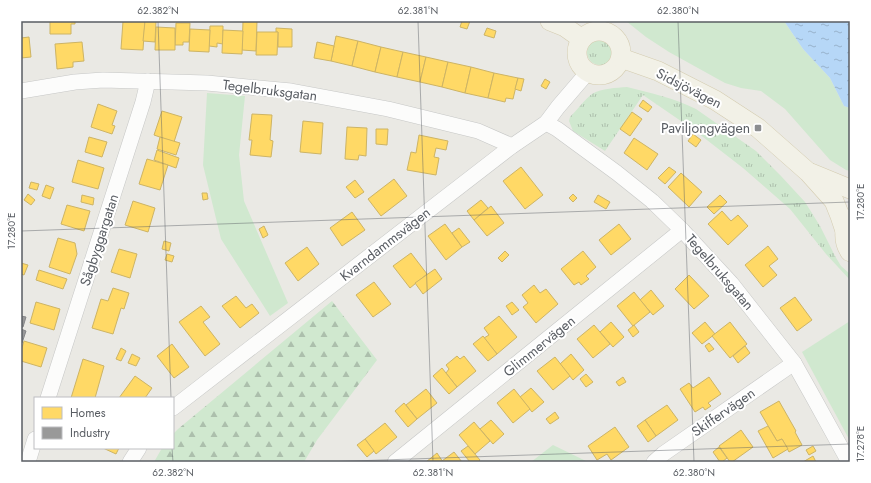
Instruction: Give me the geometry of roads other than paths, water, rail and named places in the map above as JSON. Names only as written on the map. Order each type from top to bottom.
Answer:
[{"type":"main road","points":[[550,21],[565,27],[582,39]]},
{"type":"main road","points":[[598,30],[607,32],[615,37],[620,44],[622,53],[621,58],[614,70],[606,74],[598,75],[588,72],[582,66],[577,56],[578,47],[582,39],[588,34],[598,30]]},
{"type":"main road","name":"Sidsjövägen","points":[[621,58],[658,71],[715,100],[758,128],[808,172],[834,201],[840,216],[847,223],[845,238],[850,252]]},
{"type":"main road","name":"Sidsjövägen","points":[[808,172],[850,189]]},
{"type":"street","name":"Kvarndammsvägen","points":[[174,407],[512,146],[546,123],[588,72]]},
{"type":"street","name":"Tegelbruksgatan","points":[[21,92],[75,82],[96,80],[207,83],[298,92],[388,108],[478,131],[512,146]]},
{"type":"street","name":"Sågbyggargatan","points":[[48,397],[143,102],[148,81]]},
{"type":"street","name":"Tegelbruksgatan","points":[[546,123],[557,129],[617,173],[652,201],[682,230],[731,283],[794,363],[816,400],[849,462]]},
{"type":"street","name":"Glimmervägen","points":[[395,462],[682,230]]},
{"type":"street","name":"Skiffervägen","points":[[654,462],[663,454],[794,363]]},
{"type":"street","points":[[28,462],[34,442]]},
{"type":"street","points":[[130,462],[138,449]]},
{"type":"water","points":[[784,21],[850,21],[850,108],[844,106],[830,78],[803,49]]},
{"type":"place","name":"Paviljongvägen","points":[[758,128]]}]
